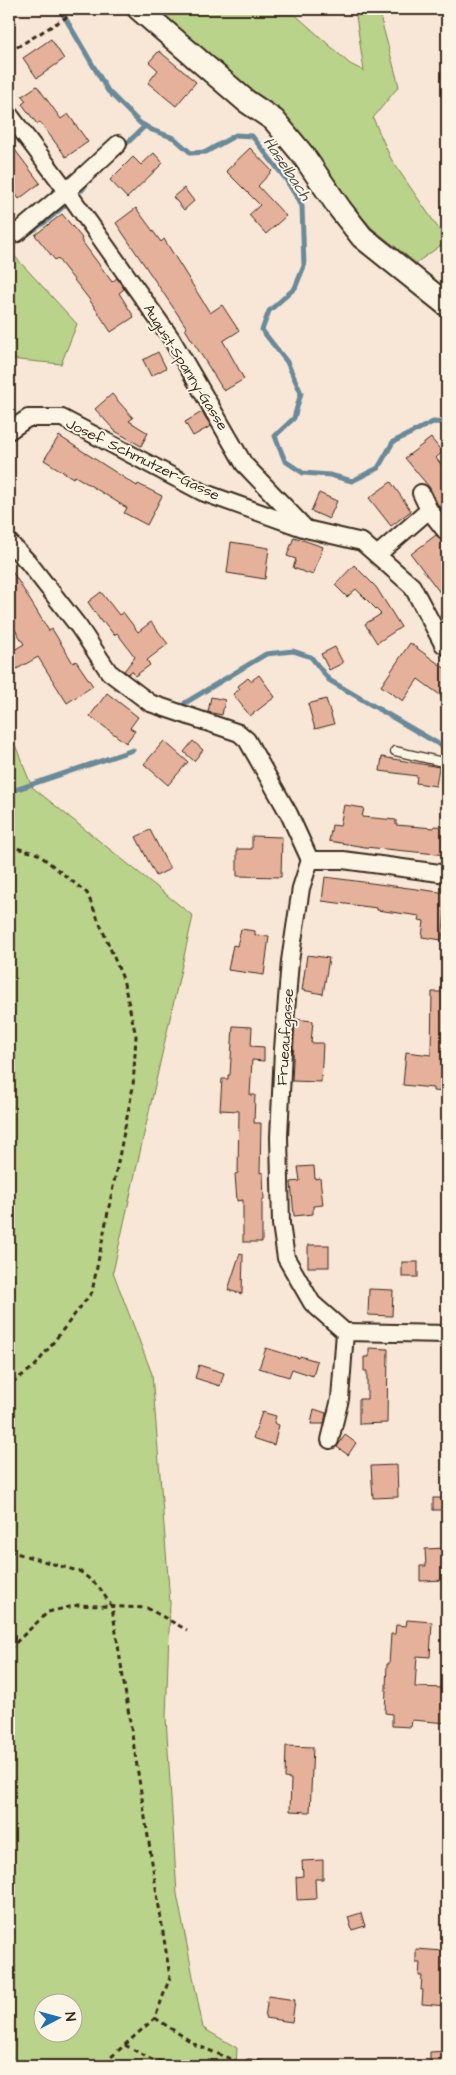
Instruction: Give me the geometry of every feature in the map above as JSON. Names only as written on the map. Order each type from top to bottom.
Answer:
[{"type":"street","points":[[139,9],[246,101],[274,120],[303,155],[340,209],[362,237],[447,305]]},
{"type":"street","name":"August-Spanny-Gasse","points":[[9,114],[67,191],[172,338],[244,464],[306,529]]},
{"type":"street","points":[[9,228],[18,232],[67,191],[118,144]]},
{"type":"street","name":"Josef Schmutzer-Gasse","points":[[9,431],[28,418],[62,418],[202,492],[306,529]]},
{"type":"street","points":[[421,493],[429,510],[447,533]]},
{"type":"street","points":[[376,555],[429,510]]},
{"type":"street","points":[[306,529],[362,542],[412,586],[443,644],[447,647]]},
{"type":"street","points":[[9,542],[28,562],[73,619],[109,672],[150,703],[239,734],[248,740],[289,814],[310,860],[343,860],[447,874]]},
{"type":"street","name":"Frueaufgasse","points":[[310,860],[301,888],[290,961],[283,1040],[279,1137],[281,1224],[286,1258],[312,1303],[346,1332]]},
{"type":"street","points":[[330,1440],[340,1399],[346,1332],[447,1334]]},
{"type":"lane","points":[[396,751],[447,763]]},
{"type":"lane","points":[[249,2064],[262,2066]]},
{"type":"path","points":[[9,52],[80,9]]},
{"type":"path","points":[[9,846],[38,854],[88,893],[123,979],[136,1036],[133,1088],[92,1292],[35,1366],[9,1385]]},
{"type":"path","points":[[9,1551],[81,1572],[99,1587],[112,1607],[170,1977],[155,2018],[110,2058],[110,2066]]},
{"type":"path","points":[[9,1648],[48,1612],[78,1605],[147,1608],[187,1630]]},
{"type":"path","points":[[155,2018],[196,2045],[236,2062],[249,2064]]},
{"type":"path","points":[[125,2045],[152,2060],[185,2066]]},
{"type":"green space","points":[[156,9],[289,9],[350,64],[364,71],[355,9],[378,9],[399,86],[373,118],[391,159],[447,241],[416,263],[373,229],[247,86]]},
{"type":"green space","points":[[9,250],[77,324],[61,364],[9,359]]},
{"type":"green space","points":[[9,730],[32,787],[193,916],[113,1272],[152,1374],[170,1602],[166,1718],[177,1894],[203,2028],[237,2048],[236,2066],[9,2066]]},
{"type":"building","points":[[51,39],[64,59],[37,78],[23,58]]},
{"type":"building","points":[[159,51],[196,82],[176,106],[148,83],[158,70],[149,62]]},
{"type":"building","points":[[37,86],[61,119],[68,114],[88,142],[66,157],[40,122],[37,124],[22,104],[26,101],[22,96]]},
{"type":"building","points":[[9,142],[40,183],[19,199],[9,185]]},
{"type":"building","points":[[250,148],[272,171],[258,186],[286,216],[266,234],[249,215],[260,205],[226,171]]},
{"type":"building","points":[[154,153],[163,163],[127,198],[110,180],[133,157],[141,165]]},
{"type":"building","points":[[184,188],[194,201],[184,210],[173,197]]},
{"type":"building","points":[[136,208],[161,242],[164,239],[210,313],[222,305],[239,331],[223,341],[244,379],[224,391],[185,329],[187,328],[116,223]]},
{"type":"building","points":[[62,214],[82,238],[81,240],[112,282],[117,278],[124,289],[119,293],[134,317],[111,332],[89,299],[57,258],[55,260],[35,235]]},
{"type":"building","points":[[158,352],[166,368],[151,376],[143,360]]},
{"type":"building","points":[[112,394],[133,418],[129,421],[148,433],[141,446],[115,431],[95,409]]},
{"type":"building","points":[[202,412],[211,426],[193,436],[185,422]]},
{"type":"building","points":[[59,436],[137,486],[138,484],[162,496],[147,525],[124,513],[127,508],[75,476],[73,478],[44,460]]},
{"type":"building","points":[[431,438],[442,452],[436,458],[447,472],[447,516],[437,503],[430,488],[405,458]]},
{"type":"building","points":[[391,482],[411,511],[391,526],[369,498]]},
{"type":"building","points":[[319,493],[337,501],[329,519],[311,511]]},
{"type":"building","points":[[436,535],[443,542],[447,543],[447,602],[411,554]]},
{"type":"building","points":[[294,537],[323,547],[313,575],[293,568],[296,559],[287,556]]},
{"type":"building","points":[[231,542],[269,548],[265,579],[227,573]]},
{"type":"building","points":[[354,565],[376,587],[401,627],[377,643],[365,624],[381,614],[356,589],[347,597],[335,585]]},
{"type":"building","points":[[9,566],[49,631],[52,629],[73,663],[76,661],[93,686],[67,703],[38,657],[15,670],[9,659],[9,653],[24,644],[9,620]]},
{"type":"building","points":[[101,592],[119,615],[123,612],[138,632],[151,622],[168,644],[147,660],[150,665],[135,676],[132,671],[128,674],[124,671],[135,657],[117,633],[114,635],[104,622],[102,623],[88,602]]},
{"type":"building","points":[[410,643],[447,670],[447,700],[418,679],[403,701],[381,686]]},
{"type":"building","points":[[335,647],[343,663],[329,670],[321,654]]},
{"type":"building","points":[[259,675],[275,697],[250,716],[233,694],[240,689],[238,686],[248,678],[251,681]]},
{"type":"building","points":[[107,693],[138,717],[130,728],[135,731],[126,743],[90,716]]},
{"type":"building","points":[[211,697],[225,700],[222,715],[208,712]]},
{"type":"building","points":[[326,699],[334,724],[315,729],[308,704]]},
{"type":"building","points":[[164,741],[188,762],[168,785],[144,764]]},
{"type":"building","points":[[193,741],[203,750],[194,761],[184,752]]},
{"type":"building","points":[[382,757],[439,767],[436,786],[416,783],[417,776],[380,771]]},
{"type":"building","points":[[344,805],[364,808],[362,817],[396,820],[396,825],[434,828],[434,826],[447,827],[447,855],[365,847],[329,841],[332,825],[340,826]]},
{"type":"building","points":[[150,830],[170,869],[156,876],[136,837]]},
{"type":"building","points":[[252,836],[282,837],[281,877],[237,876],[237,849],[252,849]]},
{"type":"building","points":[[325,877],[447,893],[442,940],[422,937],[424,921],[419,920],[420,916],[322,901]]},
{"type":"building","points":[[241,929],[255,931],[255,935],[269,936],[264,975],[228,970],[233,945],[237,946]]},
{"type":"building","points":[[307,955],[329,958],[323,994],[302,990]]},
{"type":"building","points":[[432,992],[447,992],[447,1092],[433,1091],[433,1088],[403,1085],[406,1052],[431,1055]]},
{"type":"building","points":[[295,1019],[313,1021],[311,1043],[323,1043],[321,1082],[292,1081]]},
{"type":"building","points":[[233,1026],[252,1027],[251,1046],[264,1047],[264,1061],[252,1060],[250,1095],[255,1095],[254,1123],[261,1123],[260,1173],[263,1172],[264,1200],[262,1200],[262,1242],[243,1242],[243,1200],[237,1201],[235,1174],[238,1173],[239,1111],[220,1110],[222,1079],[228,1079],[228,1075],[230,1075]]},
{"type":"building","points":[[314,1166],[315,1179],[320,1178],[323,1205],[313,1206],[313,1214],[294,1216],[291,1182],[300,1181],[298,1167]]},
{"type":"building","points":[[308,1245],[329,1245],[329,1267],[308,1267]]},
{"type":"building","points":[[240,1253],[243,1254],[242,1294],[228,1290]]},
{"type":"building","points":[[402,1262],[418,1262],[418,1277],[402,1277]]},
{"type":"building","points":[[369,1289],[393,1290],[392,1316],[368,1315]]},
{"type":"building","points":[[266,1348],[299,1358],[300,1356],[317,1361],[313,1376],[292,1369],[289,1377],[259,1368]]},
{"type":"building","points":[[369,1348],[388,1349],[387,1423],[359,1424],[359,1399],[367,1399],[367,1371],[364,1371],[364,1357],[369,1357]]},
{"type":"building","points":[[199,1365],[224,1373],[220,1386],[195,1378]]},
{"type":"building","points":[[314,1409],[326,1413],[324,1424],[311,1424]]},
{"type":"building","points":[[262,1412],[276,1416],[274,1423],[279,1425],[274,1445],[253,1438]]},
{"type":"building","points":[[345,1435],[356,1443],[348,1455],[337,1447]]},
{"type":"building","points":[[397,1465],[398,1497],[373,1498],[371,1466]]},
{"type":"building","points":[[433,1498],[447,1498],[447,1510],[433,1510]]},
{"type":"building","points":[[447,1548],[447,1580],[420,1581],[420,1566],[426,1566],[425,1549]]},
{"type":"building","points":[[407,1620],[432,1622],[430,1657],[417,1656],[415,1687],[447,1688],[447,1723],[412,1720],[411,1727],[392,1726],[392,1714],[385,1713],[387,1664],[389,1664],[391,1634],[395,1634],[396,1625],[406,1626]]},
{"type":"building","points":[[286,1746],[313,1747],[310,1812],[290,1811],[291,1779],[285,1778]]},
{"type":"building","points":[[323,1860],[323,1879],[315,1879],[316,1899],[297,1900],[296,1877],[303,1876],[302,1861]]},
{"type":"building","points":[[361,1913],[365,1926],[352,1930],[348,1917]]},
{"type":"building","points":[[416,1949],[444,1951],[443,1964],[447,1965],[447,2006],[422,2004],[422,1976],[419,1976],[420,1963],[416,1963]]},
{"type":"building","points":[[268,1996],[295,2000],[292,2022],[265,2018]]},
{"type":"building","points":[[447,2051],[447,2066],[430,2066],[430,2052]]},
{"type":"waterway","name":"Haselbach","points":[[60,9],[108,91],[140,123],[152,130],[174,138],[191,153],[206,152],[236,135],[252,136],[285,178],[302,206],[304,266],[295,288],[269,311],[262,330],[287,362],[301,393],[294,418],[275,436],[285,461],[303,473],[330,475],[352,481],[378,468],[393,442],[433,422],[447,423]]},
{"type":"waterway","points":[[122,148],[145,126]]},
{"type":"waterway","points":[[82,190],[89,180]]},
{"type":"waterway","points":[[9,247],[45,222],[65,205]]},
{"type":"waterway","points":[[185,703],[266,654],[293,651],[311,657],[329,680],[447,749]]},
{"type":"waterway","points":[[9,792],[133,750]]}]
